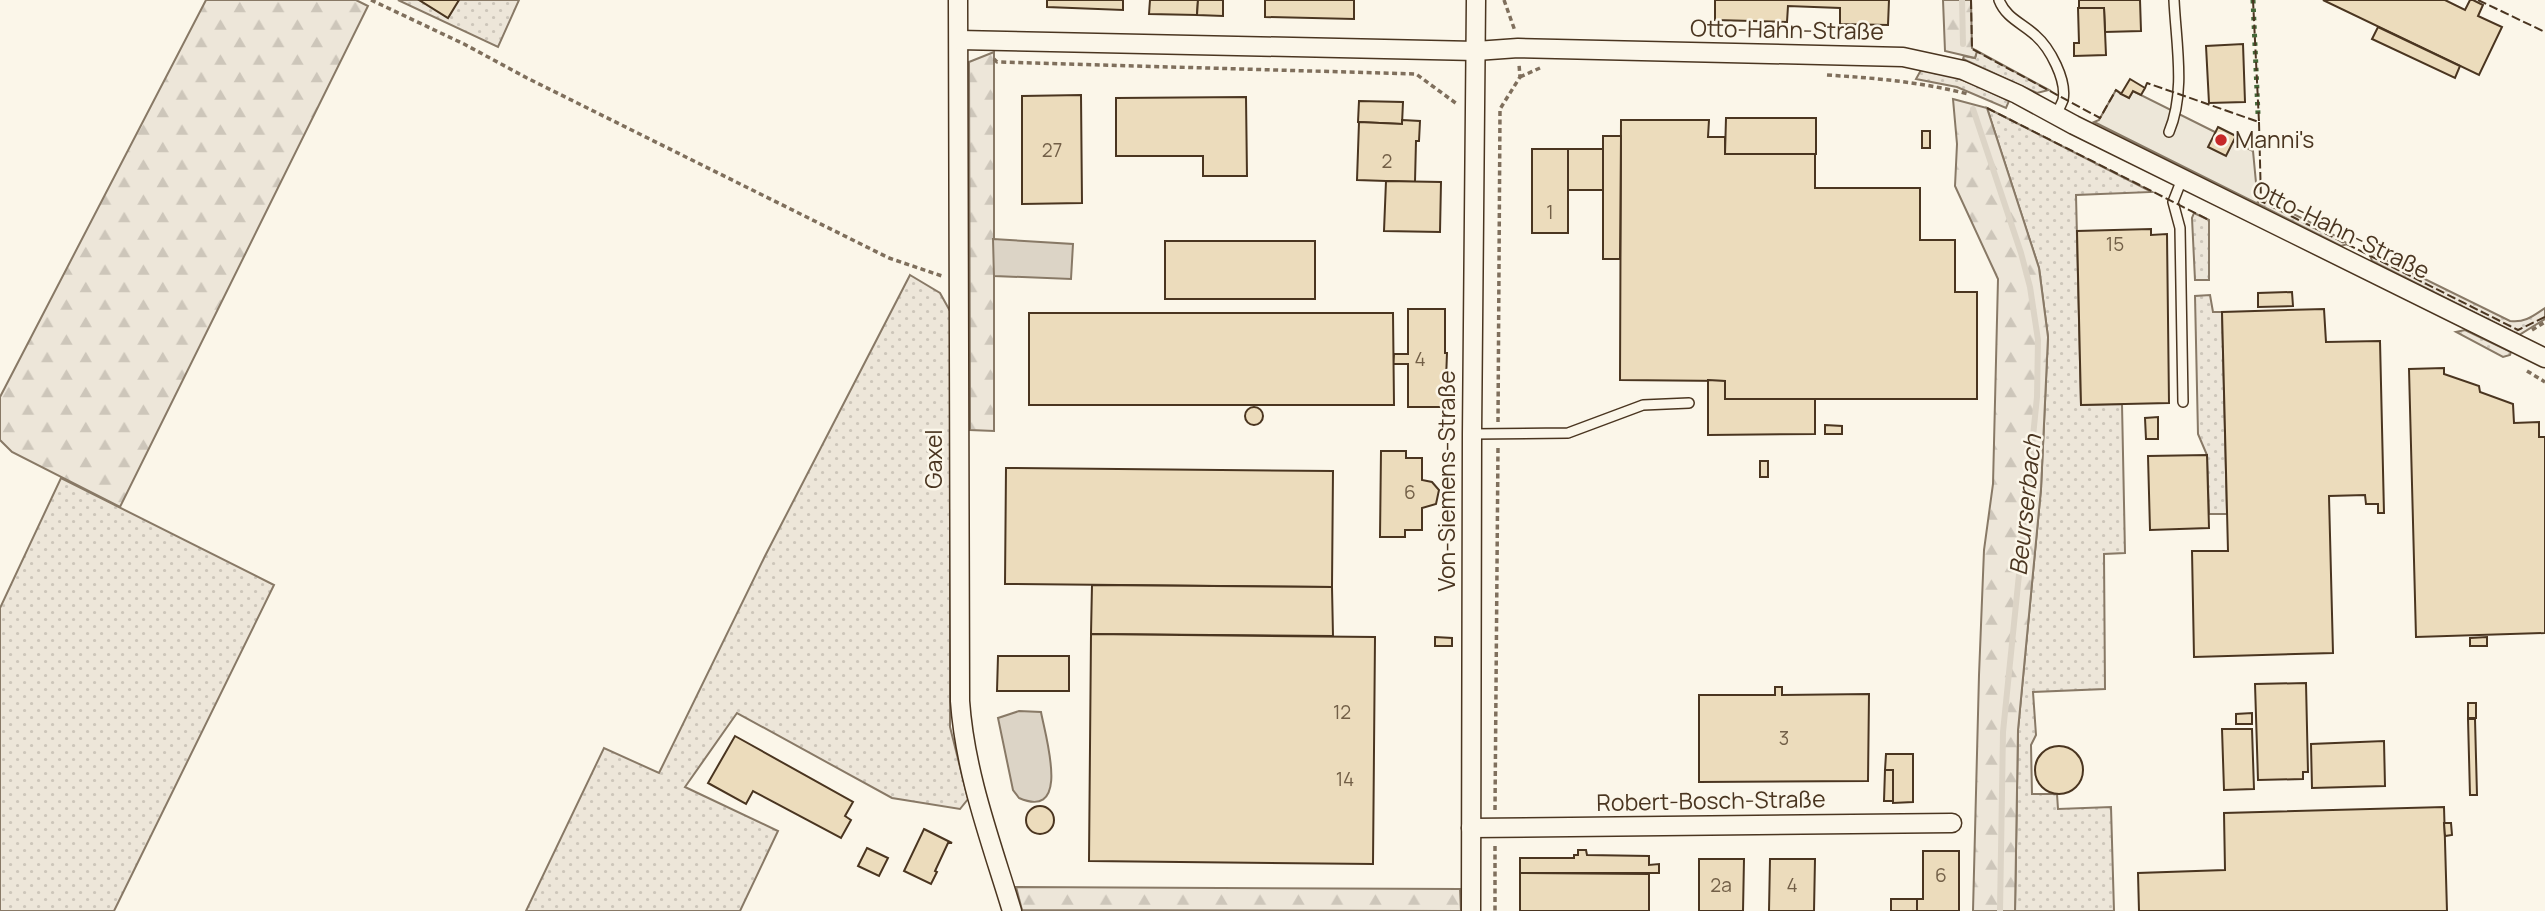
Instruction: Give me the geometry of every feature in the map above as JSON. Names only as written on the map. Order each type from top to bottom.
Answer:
[{"type":"street","name":"Gaxel","points":[[958,0],[958,654],[962,727],[975,788],[1012,911]]},
{"type":"street","name":"Von-Siemens-Straße","points":[[1471,911],[1476,0]]},
{"type":"street","name":"Otto-Hahn-Straße","points":[[959,40],[1903,57],[1963,70],[2017,94],[2056,116],[2545,358]]},
{"type":"street","name":"Robert-Bosch-Straße","points":[[1471,828],[1952,823]]},
{"type":"lane","points":[[1999,0],[2015,22],[2035,35],[2049,51],[2059,69],[2063,98],[2056,116]]},
{"type":"lane","points":[[2169,132],[2176,115],[2178,94],[2174,0]]},
{"type":"lane","points":[[2182,179],[2173,202],[2180,228],[2183,402]]},
{"type":"lane","points":[[1472,434],[1568,433],[1643,405],[1689,403]]},
{"type":"path","points":[[371,0],[889,258],[920,270],[958,279]]},
{"type":"path","points":[[1504,0],[1517,35]]},
{"type":"path","points":[[979,41],[997,62],[1416,74],[1453,103],[1476,110],[1500,109]]},
{"type":"path","points":[[1519,58],[1520,78]]},
{"type":"path","points":[[1495,911],[1500,109],[1520,78],[1543,67]]},
{"type":"path","points":[[1824,75],[1892,79],[1969,94]]},
{"type":"path","points":[[2524,335],[2545,322]]},
{"type":"path","points":[[2522,369],[2545,382]]},
{"type":"green space","points":[[206,0],[356,0],[368,6],[120,507],[12,452],[0,440],[0,397]]},
{"type":"green space","points":[[398,0],[519,0],[498,47]]},
{"type":"green space","points":[[1943,0],[1971,0],[1972,48],[1977,51],[1975,58],[1945,51]]},
{"type":"green space","points":[[1977,51],[2049,90],[2037,93],[1963,59],[1964,56],[1975,58]]},
{"type":"green space","points":[[994,52],[994,431],[970,430],[969,62]]},
{"type":"green space","points":[[1921,70],[1955,77],[2009,101],[2006,108],[1957,87],[1916,79]]},
{"type":"green space","points":[[1953,99],[1987,108],[2039,268],[2048,337],[2041,489],[2018,730],[2015,911],[1973,911],[1979,675],[1984,550],[1993,484],[1998,279],[1955,186],[1957,144]]},
{"type":"green space","points":[[1987,108],[2152,192],[2076,195],[2081,405],[2122,404],[2125,553],[2104,554],[2105,689],[2033,692],[2036,735],[2031,745],[2032,794],[2057,794],[2058,809],[2111,807],[2114,911],[2015,911],[2018,730],[2041,489],[2048,337],[2039,268]]},
{"type":"green space","points":[[2257,196],[2348,244],[2341,246],[2258,204]]},
{"type":"green space","points":[[2194,213],[2209,220],[2209,280],[2195,280]]},
{"type":"green space","points":[[2374,254],[2510,321],[2525,320],[2545,308],[2545,319],[2519,335],[2372,261],[2370,255]]},
{"type":"green space","points":[[910,275],[940,293],[950,311],[950,727],[968,799],[960,809],[892,798],[737,713],[685,787],[778,831],[740,911],[526,911],[604,748],[659,773],[765,556]]},
{"type":"green space","points":[[2210,295],[2213,312],[2222,312],[2227,514],[2209,514],[2207,455],[2198,434],[2195,296]]},
{"type":"green space","points":[[2465,330],[2511,352],[2510,355],[2503,357],[2456,332]]},
{"type":"green space","points":[[61,478],[274,585],[114,911],[0,911],[0,608]]},
{"type":"green space","points":[[1016,887],[1460,889],[1461,911],[1022,910]]},
{"type":"shaded area","points":[[2116,90],[2129,98],[2133,91],[2253,151],[2258,204],[2094,122],[2099,120]]},
{"type":"shaded area","points":[[993,239],[1073,244],[1071,279],[994,276]]},
{"type":"shaded area","points":[[1019,711],[1041,712],[1050,755],[1050,787],[1045,798],[1035,802],[1019,798],[1013,790],[998,718]]},
{"type":"building","points":[[419,0],[459,0],[448,18]]},
{"type":"building","points":[[1047,0],[1123,0],[1123,10],[1047,7]]},
{"type":"building","points":[[1150,0],[1198,0],[1197,15],[1149,14]]},
{"type":"building","points":[[1198,0],[1223,0],[1223,16],[1197,15]]},
{"type":"building","points":[[1265,0],[1354,0],[1354,19],[1265,17]]},
{"type":"building","points":[[1715,0],[1889,0],[1888,25],[1840,24],[1840,8],[1788,6],[1787,22],[1715,20]]},
{"type":"building","points":[[2079,0],[2140,0],[2141,31],[2105,32],[2104,8],[2079,8]]},
{"type":"building","points":[[2323,0],[2445,0],[2465,10],[2470,0],[2473,0],[2483,5],[2478,16],[2502,27],[2479,75]]},
{"type":"building","points":[[2078,8],[2104,8],[2106,55],[2074,56],[2074,43],[2079,43]]},
{"type":"building","points":[[2378,27],[2460,66],[2455,78],[2372,39]]},
{"type":"building","points":[[2243,44],[2245,102],[2209,103],[2206,46]]},
{"type":"building","points":[[2130,79],[2145,88],[2141,95],[2133,91],[2129,98],[2121,94]]},
{"type":"building","points":[[1081,95],[1082,203],[1022,204],[1022,96]]},
{"type":"building","points":[[1246,97],[1247,176],[1203,176],[1203,156],[1116,156],[1116,98]]},
{"type":"building","points":[[1359,101],[1403,102],[1402,124],[1358,122]]},
{"type":"building","points":[[1726,118],[1816,118],[1816,154],[1725,154]]},
{"type":"building","points":[[1402,120],[1420,121],[1419,141],[1416,141],[1415,182],[1357,180],[1359,122],[1402,124]]},
{"type":"building","points":[[1621,120],[1709,120],[1708,137],[1725,137],[1725,154],[1815,154],[1815,188],[1920,188],[1920,240],[1955,240],[1955,292],[1977,292],[1977,399],[1725,399],[1725,381],[1620,380]]},
{"type":"building","points":[[2218,127],[2236,136],[2226,156],[2208,147]]},
{"type":"building","points":[[1922,131],[1930,131],[1930,148],[1922,148]]},
{"type":"building","points":[[1603,136],[1621,136],[1620,259],[1603,259]]},
{"type":"building","points":[[1532,149],[1568,149],[1568,233],[1532,233]]},
{"type":"building","points":[[1568,149],[1603,149],[1603,190],[1568,190]]},
{"type":"building","points":[[1386,181],[1441,182],[1440,232],[1384,231]]},
{"type":"building","points":[[2151,229],[2151,235],[2167,234],[2169,403],[2081,405],[2077,231]]},
{"type":"building","points":[[1165,241],[1315,241],[1315,299],[1165,299]]},
{"type":"building","points":[[2292,292],[2293,306],[2258,307],[2258,293]]},
{"type":"building","points":[[1408,309],[1445,309],[1445,407],[1408,407],[1408,364],[1393,364],[1394,354],[1408,354]]},
{"type":"building","points":[[2324,309],[2326,342],[2380,341],[2384,513],[2378,513],[2378,504],[2366,504],[2365,495],[2329,496],[2333,653],[2194,657],[2192,551],[2228,551],[2222,312]]},
{"type":"building","points":[[1029,313],[1393,313],[1394,405],[1029,405]]},
{"type":"building","points":[[2444,368],[2444,374],[2479,386],[2480,392],[2513,404],[2514,423],[2539,422],[2539,437],[2545,437],[2545,633],[2416,637],[2409,369]]},
{"type":"building","points":[[1708,380],[1725,381],[1725,399],[1815,399],[1815,434],[1708,435]]},
{"type":"building","points":[[1254,407],[1260,410],[1263,416],[1260,422],[1254,425],[1248,422],[1245,416],[1248,410]]},
{"type":"building","points":[[2158,417],[2158,439],[2146,439],[2145,418]]},
{"type":"building","points":[[1825,425],[1842,426],[1842,434],[1825,434]]},
{"type":"building","points":[[1381,451],[1406,451],[1406,458],[1422,458],[1422,480],[1432,482],[1439,490],[1436,504],[1422,508],[1422,530],[1405,530],[1405,537],[1380,537]]},
{"type":"building","points":[[2207,455],[2209,528],[2150,530],[2148,456]]},
{"type":"building","points":[[1760,461],[1768,461],[1768,477],[1760,477]]},
{"type":"building","points":[[1006,468],[1333,471],[1332,587],[1005,584]]},
{"type":"building","points":[[1092,585],[1332,587],[1333,636],[1091,634]]},
{"type":"building","points":[[1091,634],[1375,637],[1373,864],[1089,861]]},
{"type":"building","points":[[1435,637],[1452,638],[1452,646],[1435,646]]},
{"type":"building","points":[[2487,637],[2487,646],[2470,646],[2470,638]]},
{"type":"building","points":[[998,656],[1069,656],[1069,691],[997,691]]},
{"type":"building","points":[[2306,683],[2308,772],[2303,772],[2303,779],[2258,780],[2255,684]]},
{"type":"building","points":[[1775,687],[1782,687],[1782,695],[1869,694],[1868,781],[1699,782],[1699,695],[1775,695]]},
{"type":"building","points":[[2468,703],[2476,703],[2476,718],[2468,718]]},
{"type":"building","points":[[2252,713],[2252,724],[2236,724],[2236,714]]},
{"type":"building","points":[[2468,719],[2475,719],[2477,795],[2470,795]]},
{"type":"building","points":[[2222,729],[2252,729],[2254,789],[2224,790]]},
{"type":"building","points":[[735,736],[853,802],[845,816],[851,820],[841,838],[753,791],[746,804],[708,783]]},
{"type":"building","points":[[2384,741],[2385,786],[2312,788],[2311,744]]},
{"type":"building","points":[[2059,746],[2076,753],[2083,770],[2076,787],[2059,794],[2042,787],[2035,770],[2042,753]]},
{"type":"building","points":[[1886,754],[1913,754],[1913,802],[1893,803],[1893,770],[1885,770]]},
{"type":"building","points":[[1885,770],[1893,770],[1893,801],[1884,801]]},
{"type":"building","points":[[1040,806],[1050,810],[1054,820],[1050,830],[1040,834],[1030,830],[1026,820],[1030,810]]},
{"type":"building","points":[[2444,807],[2447,911],[2139,911],[2138,873],[2225,870],[2224,813]]},
{"type":"building","points":[[2444,823],[2451,823],[2452,835],[2445,836]]},
{"type":"building","points":[[924,829],[952,843],[948,843],[931,884],[904,871]]},
{"type":"building","points":[[867,848],[888,858],[879,876],[858,866]]},
{"type":"building","points":[[1578,850],[1586,850],[1587,855],[1649,856],[1649,865],[1659,864],[1659,873],[1520,873],[1520,858],[1574,858],[1574,855],[1578,855]]},
{"type":"building","points":[[1923,851],[1959,851],[1959,911],[1917,911],[1917,899],[1923,899]]},
{"type":"building","points":[[1699,859],[1744,859],[1743,911],[1699,911]]},
{"type":"building","points":[[1770,859],[1815,859],[1814,911],[1769,911]]},
{"type":"building","points":[[1520,873],[1649,874],[1649,911],[1520,911]]},
{"type":"building","points":[[1891,899],[1917,899],[1917,911],[1891,911]]},
{"type":"waterway","name":"Beurserbach","points":[[1962,0],[1963,44]]},
{"type":"waterway","name":"Beurserbach","points":[[1973,109],[2021,253],[2030,287],[2038,340],[2037,397],[2003,732],[2000,911]]},
{"type":"hedge","points":[[2253,0],[2258,114]]},
{"type":"fence","points":[[1971,0],[1972,49],[2100,118],[2116,90],[2121,94]]},
{"type":"fence","points":[[2145,88],[2147,83],[2259,122],[2253,0]]},
{"type":"fence","points":[[2478,0],[2545,32]]},
{"type":"fence","points":[[1987,108],[2209,220]]},
{"type":"fence","points":[[2259,122],[2261,201],[2518,330],[2545,317]]},
{"type":"place","name":"Manni's","points":[[2221,140]]}]
